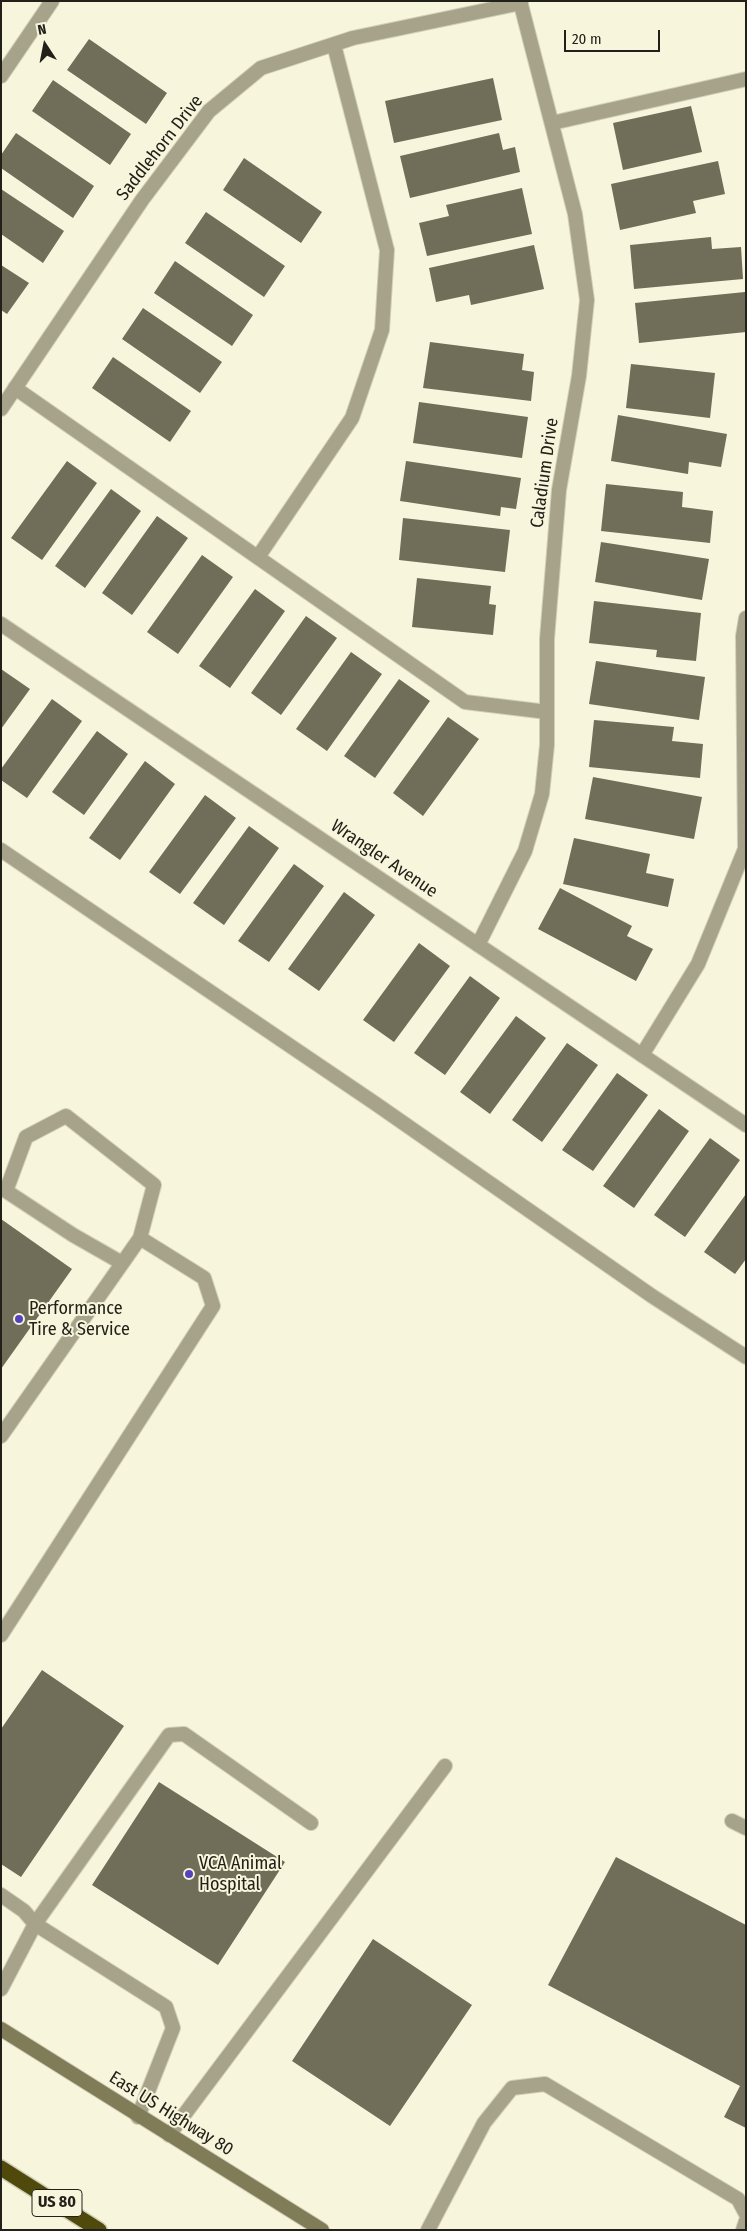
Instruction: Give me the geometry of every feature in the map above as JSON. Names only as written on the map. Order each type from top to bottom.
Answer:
[{"type":"highway","points":[[1,2164],[8,2172]]},
{"type":"highway","name":"US 80","points":[[8,2172],[100,2230]]},
{"type":"main road","name":"East US Highway 80","points":[[1,2029],[138,2117],[322,2230]]},
{"type":"street","points":[[1,76],[52,1]]},
{"type":"street","name":"Saddlehorn Drive","points":[[1,409],[142,200],[209,111],[261,68],[353,38],[521,2]]},
{"type":"street","name":"Caladium Drive","points":[[478,945],[528,841],[542,794],[547,745],[547,639],[559,490],[579,376],[587,300],[575,214],[521,2]]},
{"type":"street","points":[[258,557],[352,418],[382,330],[387,250],[334,45]]},
{"type":"street","points":[[552,124],[746,79]]},
{"type":"street","points":[[15,388],[258,557],[359,630],[465,702],[547,712]]},
{"type":"street","points":[[642,1055],[698,964],[745,849],[743,636],[746,618]]},
{"type":"street","name":"Wrangler Avenue","points":[[1,624],[746,1125]]},
{"type":"street","points":[[1,850],[376,1104],[652,1296],[746,1358]]},
{"type":"street","points":[[1,1436],[140,1238],[154,1185],[66,1116],[26,1137],[6,1191],[73,1235],[122,1263]]},
{"type":"street","points":[[1,1635],[213,1306],[204,1278],[140,1238]]},
{"type":"street","points":[[1,1989],[35,1924],[169,1735],[184,1734],[311,1823]]},
{"type":"street","points":[[170,2136],[445,1766]]},
{"type":"street","points":[[732,1821],[746,1828]]},
{"type":"street","points":[[1,1895],[24,1912],[35,1924],[166,2007],[173,2028],[138,2117]]},
{"type":"street","points":[[428,2230],[484,2123],[512,2088],[545,2084],[738,2199],[746,2214]]},
{"type":"street","points":[[742,2230],[746,2222]]},
{"type":"building","points":[[89,39],[167,93],[146,124],[67,70]]},
{"type":"building","points":[[493,78],[502,120],[394,143],[385,101]]},
{"type":"building","points":[[53,80],[131,134],[110,165],[32,111]]},
{"type":"building","points":[[691,106],[702,152],[623,170],[613,123]]},
{"type":"building","points":[[16,133],[94,186],[73,218],[1,168],[1,155]]},
{"type":"building","points":[[499,133],[503,150],[515,147],[520,172],[410,198],[400,156]]},
{"type":"building","points":[[244,158],[322,212],[301,243],[223,190]]},
{"type":"building","points":[[718,161],[725,194],[693,201],[696,213],[620,230],[611,184]]},
{"type":"building","points":[[522,188],[532,234],[427,256],[419,223],[449,216],[446,205]]},
{"type":"building","points":[[1,189],[64,231],[43,263],[1,234]]},
{"type":"building","points":[[206,212],[285,266],[264,297],[185,243]]},
{"type":"building","points":[[711,237],[712,249],[741,247],[743,279],[634,289],[630,245]]},
{"type":"building","points":[[534,245],[544,289],[471,305],[469,295],[436,302],[429,268]]},
{"type":"building","points":[[175,261],[253,315],[232,346],[154,293]]},
{"type":"building","points":[[1,265],[29,283],[7,314],[1,310]]},
{"type":"building","points":[[745,292],[746,332],[639,343],[635,303]]},
{"type":"building","points":[[143,308],[222,362],[200,393],[122,339]]},
{"type":"building","points":[[430,342],[524,354],[522,370],[534,372],[531,401],[423,388]]},
{"type":"building","points":[[113,357],[191,411],[170,442],[92,388]]},
{"type":"building","points":[[631,364],[715,373],[710,418],[626,408]]},
{"type":"building","points":[[419,402],[528,417],[522,458],[413,443]]},
{"type":"building","points":[[618,415],[727,434],[721,467],[689,462],[688,474],[611,461]]},
{"type":"building","points":[[67,461],[97,483],[42,560],[11,538]]},
{"type":"building","points":[[406,461],[521,478],[516,509],[501,507],[500,516],[400,501]]},
{"type":"building","points":[[606,484],[683,492],[682,507],[713,511],[710,543],[601,531]]},
{"type":"building","points":[[111,489],[141,511],[85,588],[55,566]]},
{"type":"building","points":[[157,516],[188,538],[132,615],[102,593]]},
{"type":"building","points":[[403,518],[510,530],[505,572],[399,560]]},
{"type":"building","points":[[601,542],[709,559],[702,600],[595,582]]},
{"type":"building","points":[[202,555],[233,577],[178,654],[147,632]]},
{"type":"building","points":[[417,578],[491,586],[489,604],[496,605],[493,635],[412,627]]},
{"type":"building","points":[[255,589],[285,611],[230,688],[199,666]]},
{"type":"building","points":[[594,601],[701,613],[696,661],[656,657],[657,650],[589,643]]},
{"type":"building","points":[[306,616],[337,638],[281,715],[251,693]]},
{"type":"building","points":[[351,652],[382,674],[327,751],[296,729]]},
{"type":"building","points":[[596,661],[705,677],[699,720],[589,704]]},
{"type":"building","points":[[1,669],[30,689],[1,729]]},
{"type":"building","points":[[399,679],[430,701],[375,778],[344,756]]},
{"type":"building","points":[[52,699],[82,721],[27,798],[1,780],[1,769]]},
{"type":"building","points":[[448,717],[479,739],[423,816],[393,793]]},
{"type":"building","points":[[594,720],[674,727],[672,741],[703,744],[700,778],[589,767]]},
{"type":"building","points":[[97,731],[128,754],[84,815],[52,792]]},
{"type":"building","points":[[145,761],[175,784],[120,860],[89,838]]},
{"type":"building","points":[[593,777],[702,797],[694,839],[585,819]]},
{"type":"building","points":[[205,795],[236,818],[180,894],[149,872]]},
{"type":"building","points":[[249,826],[279,848],[224,925],[193,903]]},
{"type":"building","points":[[574,838],[650,854],[646,873],[674,879],[668,907],[563,884]]},
{"type":"building","points":[[294,864],[324,886],[269,962],[238,941]]},
{"type":"building","points":[[560,888],[632,926],[627,936],[653,949],[636,981],[538,929]]},
{"type":"building","points":[[344,892],[375,915],[319,991],[288,969]]},
{"type":"building","points":[[419,943],[450,966],[394,1042],[363,1020]]},
{"type":"building","points":[[470,976],[500,998],[445,1075],[414,1053]]},
{"type":"building","points":[[516,1016],[546,1038],[490,1114],[460,1092]]},
{"type":"building","points":[[567,1043],[598,1065],[542,1142],[512,1120]]},
{"type":"building","points":[[617,1073],[648,1095],[593,1171],[562,1150]]},
{"type":"building","points":[[659,1109],[689,1131],[634,1208],[603,1186]]},
{"type":"building","points":[[710,1138],[740,1160],[685,1237],[654,1215]]},
{"type":"building","points":[[746,1194],[746,1259],[735,1274],[704,1252]]},
{"type":"building","name":"Performance Tire & Service","points":[[1,1219],[72,1269],[1,1369]]},
{"type":"building","points":[[42,1670],[124,1726],[21,1877],[1,1864],[1,1729]]},
{"type":"building","name":"VCA Animal Hospital","points":[[159,1782],[285,1862],[218,1965],[92,1885]]},
{"type":"building","points":[[616,1857],[746,1925],[746,2128],[724,2117],[740,2086],[548,1985]]},
{"type":"building","points":[[373,1939],[472,2005],[390,2126],[292,2061]]},
{"type":"place","name":"Performance Tire & Service","points":[[19,1319]]},
{"type":"place","name":"VCA Animal Hospital","points":[[189,1874]]}]
